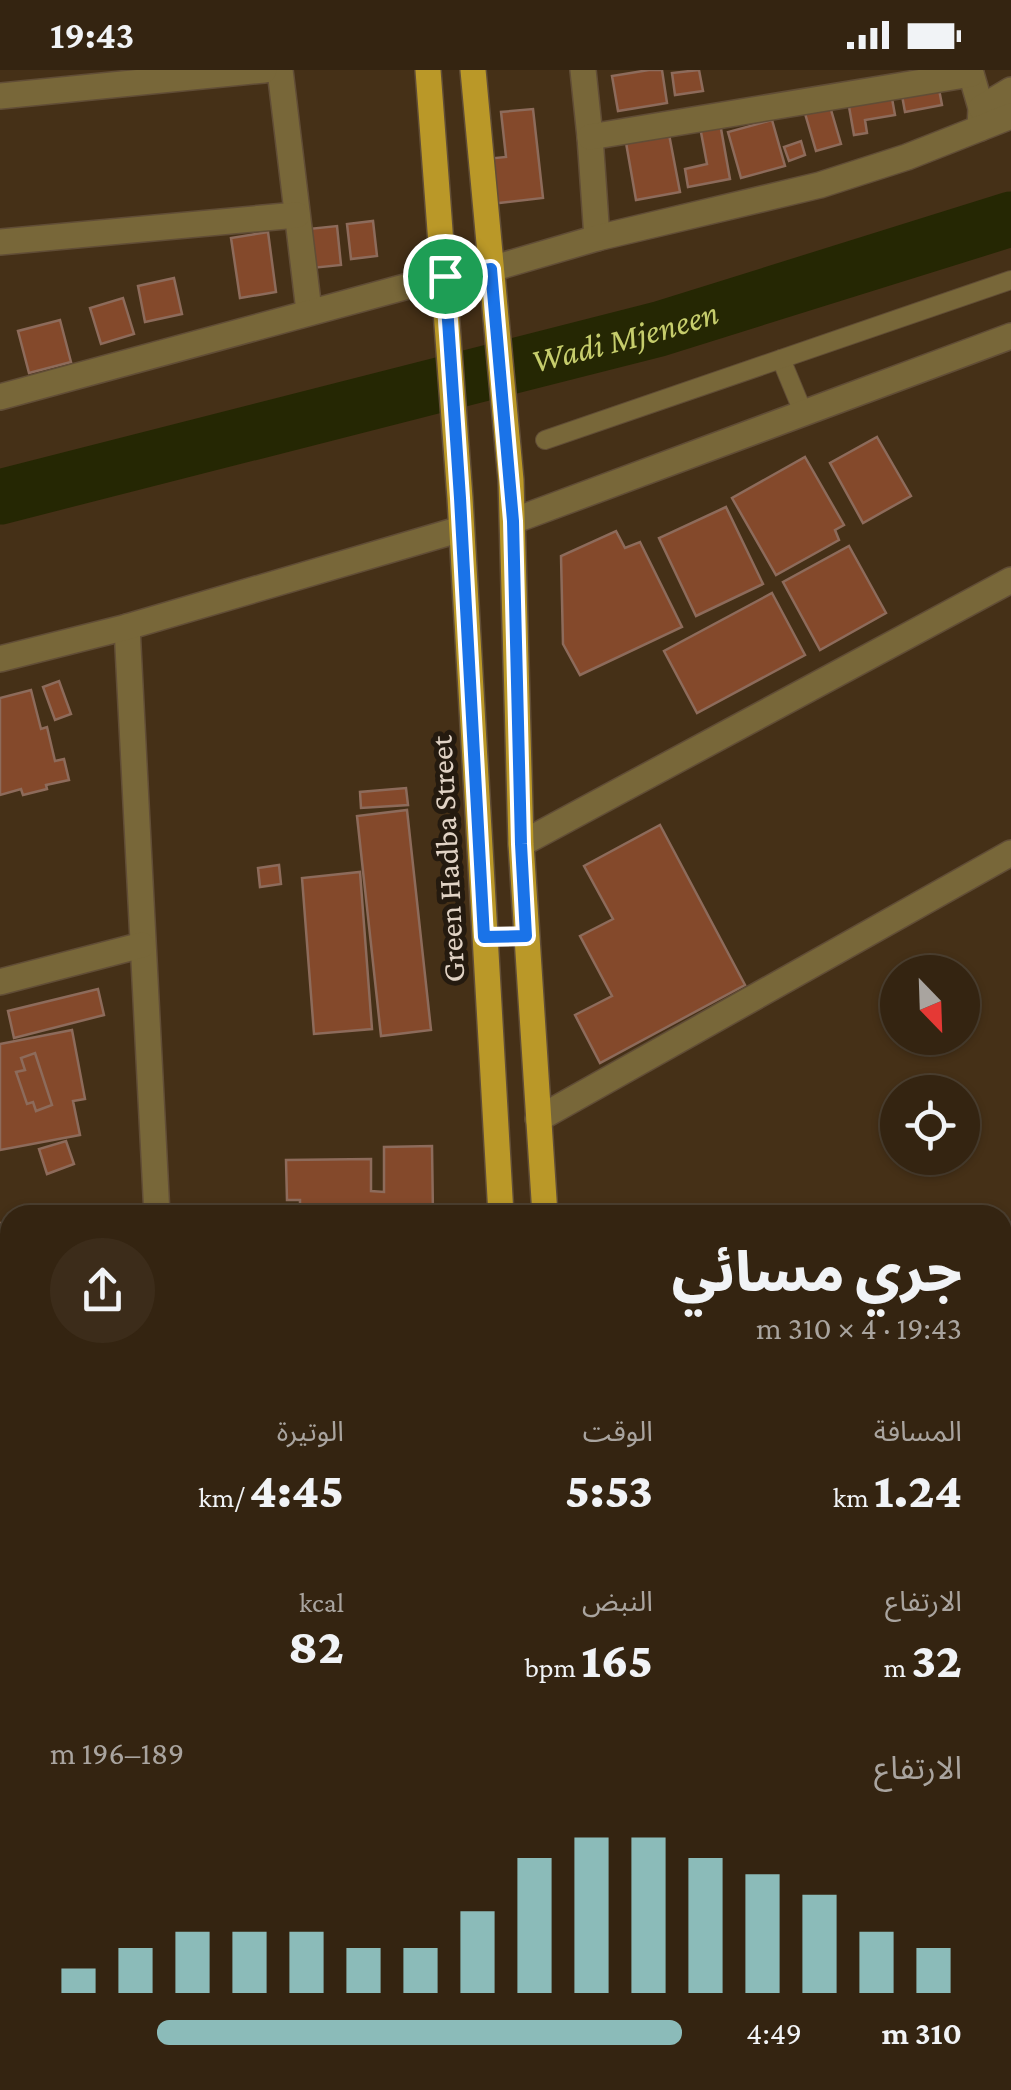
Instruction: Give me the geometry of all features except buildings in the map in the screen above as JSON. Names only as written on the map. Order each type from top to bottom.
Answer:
[{"type":"main road","name":"Green Hadba Street","points":[[428,70],[460,498],[500,1205]]},
{"type":"main road","points":[[473,70],[511,480],[521,844],[544,1205]]},
{"type":"main road","points":[[484,937],[526,936]]},
{"type":"street","points":[[0,96],[143,76],[264,70]]},
{"type":"street","points":[[280,70],[310,311]]},
{"type":"street","points":[[582,70],[597,238]]},
{"type":"street","points":[[590,137],[970,72],[981,118]]},
{"type":"street","points":[[0,397],[310,311],[492,279],[597,238],[820,184],[908,158],[981,118],[1011,90]]},
{"type":"street","points":[[981,118],[1011,116]]},
{"type":"street","points":[[0,242],[297,215]]},
{"type":"street","points":[[513,521],[1009,340]]},
{"type":"street","points":[[0,659],[126,627],[461,529]]},
{"type":"street","points":[[521,844],[1011,580]]},
{"type":"street","points":[[126,627],[156,1205]]},
{"type":"street","points":[[538,1119],[1011,852]]},
{"type":"street","points":[[0,982],[142,944]]},
{"type":"lane","points":[[546,440],[1011,280]]},
{"type":"lane","points":[[782,359],[804,412]]},
{"type":"waterway","name":"Wadi Mjeneen","points":[[0,497],[659,329],[1011,219]]},
{"type":"route","points":[[491,269],[511,480],[526,936],[484,937],[445,276],[491,269]]}]
